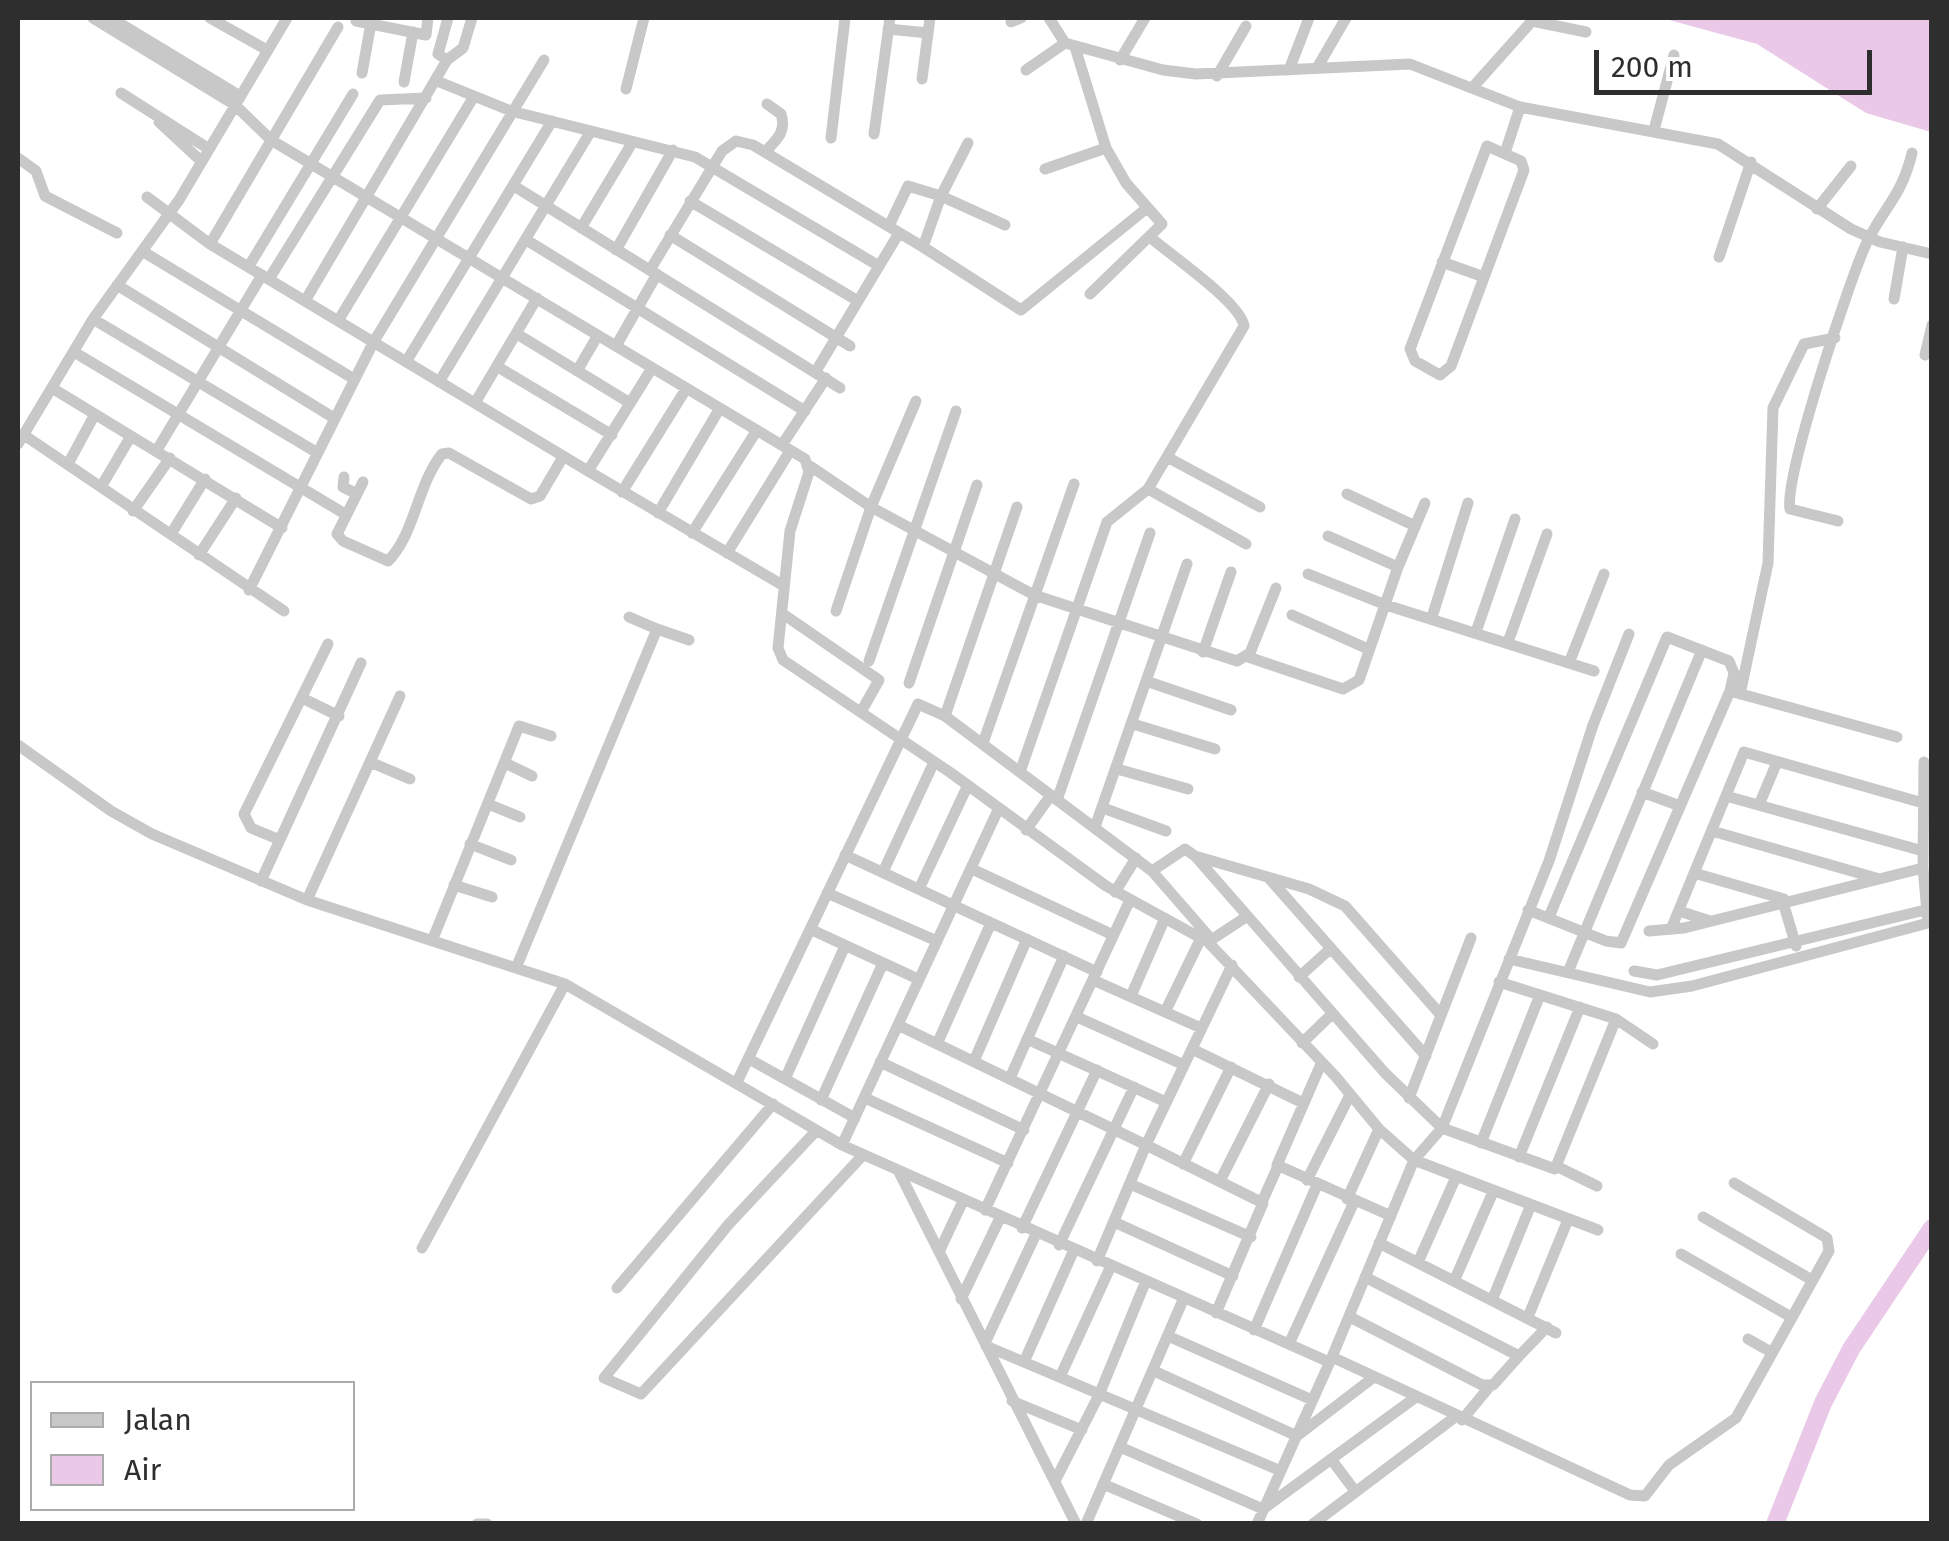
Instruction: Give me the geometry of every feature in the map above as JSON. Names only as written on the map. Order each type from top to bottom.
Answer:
[{"type":"street","points":[[92,18],[111,22],[238,100],[271,140],[786,448],[868,504],[1034,595],[1203,652],[1237,661],[1248,657],[1343,689],[1359,680],[1425,503]]},
{"type":"street","points":[[210,18],[267,50]]},
{"type":"street","points":[[284,611],[68,464],[21,440],[93,319],[170,215],[287,18]]},
{"type":"street","points":[[356,20],[426,35],[428,18]]},
{"type":"street","points":[[447,60],[438,54],[448,18]]},
{"type":"street","points":[[305,302],[447,60],[463,48],[472,18]]},
{"type":"street","points":[[626,89],[644,18]]},
{"type":"street","points":[[831,138],[845,18]]},
{"type":"street","points":[[922,79],[930,18]]},
{"type":"street","points":[[1049,18],[1070,45],[1106,148],[1162,224],[1152,238],[1090,294]]},
{"type":"street","points":[[1120,60],[1144,18]]},
{"type":"street","points":[[1289,70],[1309,18]]},
{"type":"street","points":[[1318,68],[1346,18]]},
{"type":"street","points":[[1474,88],[1532,21],[1586,32]]},
{"type":"street","points":[[874,134],[889,23],[928,34]]},
{"type":"street","points":[[362,72],[370,24]]},
{"type":"street","points":[[1217,76],[1246,26]]},
{"type":"street","points":[[210,244],[338,27]]},
{"type":"street","points":[[404,82],[413,32]]},
{"type":"street","points":[[1026,70],[1070,45],[1162,70],[1217,76],[1399,62],[1520,107],[1700,138],[1751,162],[1868,238],[1932,254]]},
{"type":"street","points":[[1654,130],[1674,55]]},
{"type":"street","points":[[249,590],[373,343],[544,60]]},
{"type":"street","points":[[436,81],[511,111],[672,150],[713,165],[879,266]]},
{"type":"street","points":[[122,93],[209,149]]},
{"type":"street","points":[[249,266],[353,94]]},
{"type":"street","points":[[157,450],[239,314],[380,100],[426,98]]},
{"type":"street","points":[[338,321],[473,98]]},
{"type":"street","points":[[765,152],[778,140],[784,125],[781,114],[767,104]]},
{"type":"street","points":[[1505,154],[1520,107]]},
{"type":"street","points":[[153,115],[201,161]]},
{"type":"street","points":[[406,362],[552,122]]},
{"type":"street","points":[[440,382],[592,131]]},
{"type":"street","points":[[616,346],[638,310],[670,235],[713,165],[733,142],[765,152],[1021,310],[1147,208]]},
{"type":"street","points":[[581,228],[632,143]]},
{"type":"street","points":[[923,247],[941,196],[968,143]]},
{"type":"street","points":[[1487,146],[1523,162],[1524,170],[1449,370],[1440,375],[1415,361],[1410,350],[1442,262],[1487,146]]},
{"type":"street","points":[[1044,169],[1106,148]]},
{"type":"street","points":[[616,250],[672,150]]},
{"type":"street","points":[[1838,520],[1802,514],[1789,506],[1800,446],[1868,238],[1897,198],[1912,153]]},
{"type":"street","points":[[18,158],[36,172],[46,196],[117,233]]},
{"type":"street","points":[[1719,258],[1751,162]]},
{"type":"street","points":[[1817,208],[1851,166]]},
{"type":"street","points":[[514,186],[840,388]]},
{"type":"street","points":[[727,554],[806,412],[836,336],[879,266],[908,186],[1005,224]]},
{"type":"street","points":[[147,197],[210,244],[563,458],[784,586]]},
{"type":"street","points":[[690,201],[858,301]]},
{"type":"street","points":[[670,235],[850,346]]},
{"type":"street","points":[[1020,772],[1106,522],[1148,489],[1245,322],[1152,238]]},
{"type":"street","points":[[528,242],[806,412]]},
{"type":"street","points":[[1894,299],[1903,248]]},
{"type":"street","points":[[142,251],[239,314],[354,378]]},
{"type":"street","points":[[1442,262],[1484,277]]},
{"type":"street","points":[[117,285],[334,418]]},
{"type":"street","points":[[476,403],[537,298]]},
{"type":"street","points":[[93,319],[316,452]]},
{"type":"street","points":[[1925,355],[1932,325]]},
{"type":"street","points":[[517,334],[630,404]]},
{"type":"street","points":[[577,370],[598,335]]},
{"type":"street","points":[[1528,910],[1615,944],[1622,941],[1735,692],[1768,564],[1775,400],[1804,344],[1835,338]]},
{"type":"street","points":[[74,352],[299,490],[345,514]]},
{"type":"street","points":[[498,367],[612,435]]},
{"type":"street","points":[[588,471],[652,368]]},
{"type":"street","points":[[52,388],[282,528]]},
{"type":"street","points":[[622,492],[686,389]]},
{"type":"street","points":[[836,611],[868,504],[916,400]]},
{"type":"street","points":[[658,514],[720,408]]},
{"type":"street","points":[[870,661],[956,411]]},
{"type":"street","points":[[68,464],[96,414]]},
{"type":"street","points":[[692,533],[756,430]]},
{"type":"street","points":[[101,488],[131,436]]},
{"type":"street","points":[[344,476],[342,487],[360,488],[338,528],[340,539],[388,561],[398,548],[424,478],[442,454],[449,453],[532,499],[540,496],[563,458]]},
{"type":"street","points":[[1167,457],[1260,507]]},
{"type":"street","points":[[134,510],[170,458]]},
{"type":"street","points":[[814,469],[790,531],[778,648],[782,660],[934,762],[1115,892],[1207,940]]},
{"type":"street","points":[[170,534],[205,479]]},
{"type":"street","points":[[983,743],[1074,484]]},
{"type":"street","points":[[909,683],[977,486]]},
{"type":"street","points":[[1148,489],[1246,544]]},
{"type":"street","points":[[1347,494],[1414,526]]},
{"type":"street","points":[[199,555],[236,498]]},
{"type":"street","points":[[1432,617],[1468,503]]},
{"type":"street","points":[[945,716],[1017,506]]},
{"type":"street","points":[[1476,632],[1515,519]]},
{"type":"street","points":[[1026,830],[1054,798],[1150,533]]},
{"type":"street","points":[[1508,642],[1547,534]]},
{"type":"street","points":[[1328,536],[1398,567]]},
{"type":"street","points":[[1095,827],[1187,564]]},
{"type":"street","points":[[1203,652],[1230,572]]},
{"type":"street","points":[[1308,574],[1386,606],[1432,617],[1594,671]]},
{"type":"street","points":[[1569,663],[1604,574]]},
{"type":"street","points":[[1248,657],[1276,588]]},
{"type":"street","points":[[783,614],[879,680],[877,691],[861,712]]},
{"type":"street","points":[[1292,615],[1368,649]]},
{"type":"street","points":[[629,616],[689,640]]},
{"type":"street","points":[[516,968],[657,628]]},
{"type":"street","points":[[1256,1524],[1350,1317],[1414,1160],[1442,1128],[1528,910],[1629,634]]},
{"type":"street","points":[[1549,917],[1667,637],[1732,664],[1735,692]]},
{"type":"street","points":[[280,840],[251,828],[244,814],[328,644]]},
{"type":"street","points":[[1568,972],[1702,650]]},
{"type":"street","points":[[261,881],[361,663]]},
{"type":"street","points":[[1146,681],[1231,710]]},
{"type":"street","points":[[1735,692],[1897,737]]},
{"type":"street","points":[[307,900],[400,696]]},
{"type":"street","points":[[302,698],[339,716]]},
{"type":"street","points":[[737,1082],[898,740],[916,705],[928,704],[1152,871],[1207,940],[1349,1097],[1414,1160],[1530,1208],[1598,1230]]},
{"type":"street","points":[[1133,724],[1215,749]]},
{"type":"street","points":[[432,941],[519,726],[551,736]]},
{"type":"street","points":[[18,745],[134,825],[307,900],[565,984],[842,1145],[1073,1252],[1374,1377],[1640,1498],[1668,1464],[1733,1422],[1829,1250],[1826,1238],[1734,1183]]},
{"type":"street","points":[[1671,929],[1744,752],[1923,803]]},
{"type":"street","points":[[370,762],[410,779]]},
{"type":"street","points":[[883,872],[934,762]]},
{"type":"street","points":[[1759,805],[1777,762]]},
{"type":"street","points":[[1509,959],[1626,990],[1650,992],[1692,986],[1928,923],[1923,868],[1924,762]]},
{"type":"street","points":[[505,763],[532,776]]},
{"type":"street","points":[[1117,769],[1188,789]]},
{"type":"street","points":[[919,890],[967,787]]},
{"type":"street","points":[[1642,792],[1680,806]]},
{"type":"street","points":[[1726,796],[1923,851]]},
{"type":"street","points":[[488,804],[520,817]]},
{"type":"street","points":[[1103,808],[1166,832]]},
{"type":"street","points":[[842,1145],[998,810]]},
{"type":"street","points":[[1712,831],[1880,879]]},
{"type":"street","points":[[470,844],[511,860]]},
{"type":"street","points":[[1152,871],[1181,849],[1324,895],[1356,914],[1440,1014]]},
{"type":"street","points":[[845,855],[1064,956],[1131,996],[1201,1028]]},
{"type":"street","points":[[1195,856],[1332,1014],[1442,1128],[1551,1170],[1558,1166],[1616,1019]]},
{"type":"street","points":[[1115,892],[1136,858]]},
{"type":"street","points":[[1649,931],[1710,921],[1923,868]]},
{"type":"street","points":[[972,869],[1113,934]]},
{"type":"street","points":[[1694,873],[1786,901]]},
{"type":"street","points":[[1268,877],[1426,1056]]},
{"type":"street","points":[[454,885],[492,897]]},
{"type":"street","points":[[827,893],[937,942]]},
{"type":"street","points":[[985,1210],[1130,900]]},
{"type":"street","points":[[1786,901],[1799,957]]},
{"type":"street","points":[[1634,972],[1657,975],[1925,910]]},
{"type":"street","points":[[1678,911],[1710,921]]},
{"type":"street","points":[[1165,1012],[1207,940],[1246,917]]},
{"type":"street","points":[[1131,996],[1165,918]]},
{"type":"street","points":[[937,1044],[991,923]]},
{"type":"street","points":[[810,929],[918,979]]},
{"type":"street","points":[[1410,1098],[1471,938]]},
{"type":"street","points":[[974,1061],[1027,939]]},
{"type":"street","points":[[785,1079],[845,946]]},
{"type":"street","points":[[1299,977],[1329,950]]},
{"type":"street","points":[[1010,1078],[1064,956]]},
{"type":"street","points":[[821,1100],[883,963]]},
{"type":"street","points":[[1097,1261],[1146,1145],[1232,965]]},
{"type":"street","points":[[1499,982],[1616,1019],[1653,1044]]},
{"type":"street","points":[[422,1248],[565,984]]},
{"type":"street","points":[[1481,1143],[1540,995]]},
{"type":"street","points":[[1519,1157],[1580,1006]]},
{"type":"street","points":[[1302,1043],[1332,1014]]},
{"type":"street","points":[[1077,1016],[1184,1065]]},
{"type":"street","points":[[898,1025],[1262,1202]]},
{"type":"street","points":[[1027,1039],[1166,1102]]},
{"type":"street","points":[[1192,1049],[1303,1102]]},
{"type":"street","points":[[750,1060],[856,1118]]},
{"type":"street","points":[[880,1062],[1024,1130]]},
{"type":"street","points":[[1216,1313],[1251,1237],[1278,1166],[1276,1159],[1321,1064]]},
{"type":"street","points":[[1183,1164],[1232,1067]]},
{"type":"street","points":[[1022,1228],[1096,1070]]},
{"type":"street","points":[[1220,1181],[1269,1084]]},
{"type":"street","points":[[1059,1245],[1134,1088]]},
{"type":"street","points":[[1254,1330],[1349,1097]]},
{"type":"street","points":[[865,1098],[1008,1163]]},
{"type":"street","points":[[617,1288],[773,1104]]},
{"type":"street","points":[[1289,1344],[1379,1129]]},
{"type":"street","points":[[816,1132],[728,1225],[604,1378],[641,1394],[863,1154]]},
{"type":"street","points":[[1278,1166],[1391,1216]]},
{"type":"street","points":[[1558,1166],[1597,1186]]},
{"type":"street","points":[[898,1170],[1076,1524]]},
{"type":"street","points":[[1420,1260],[1456,1177]]},
{"type":"street","points":[[1130,1184],[1251,1237]]},
{"type":"street","points":[[1455,1279],[1492,1192]]},
{"type":"street","points":[[940,1252],[963,1200]]},
{"type":"street","points":[[1493,1298],[1530,1208]]},
{"type":"street","points":[[1703,1217],[1812,1280]]},
{"type":"street","points":[[961,1300],[1000,1218]]},
{"type":"street","points":[[1114,1222],[1233,1276]]},
{"type":"street","points":[[1528,1316],[1567,1222]]},
{"type":"street","points":[[985,1344],[1036,1234]]},
{"type":"street","points":[[1313,1524],[1459,1418],[1519,1356],[1552,1330],[1379,1242]]},
{"type":"street","points":[[1024,1362],[1073,1252]]},
{"type":"street","points":[[1680,1254],[1792,1317]]},
{"type":"street","points":[[1060,1377],[1110,1268]]},
{"type":"street","points":[[1365,1277],[1519,1356]]},
{"type":"street","points":[[1055,1482],[1099,1395],[1145,1283]]},
{"type":"street","points":[[1088,1523],[1183,1300]]},
{"type":"street","points":[[1350,1317],[1490,1386]]},
{"type":"street","points":[[1168,1336],[1312,1400]]},
{"type":"street","points":[[1748,1339],[1771,1352]]},
{"type":"street","points":[[985,1344],[1281,1470]]},
{"type":"street","points":[[1154,1371],[1296,1436]]},
{"type":"street","points":[[1296,1436],[1374,1377]]},
{"type":"street","points":[[1264,1510],[1416,1397]]},
{"type":"street","points":[[1012,1401],[1082,1430]]},
{"type":"street","points":[[1120,1447],[1264,1510]]},
{"type":"street","points":[[1331,1459],[1355,1491]]},
{"type":"street","points":[[1103,1484],[1197,1524]]},
{"type":"street","points":[[477,1524],[487,1524]]},
{"type":"water","points":[[1662,18],[1931,18],[1931,132],[1866,113],[1757,44]]},
{"type":"waterway","points":[[1775,1524],[1823,1403],[1851,1349],[1932,1228]]}]
